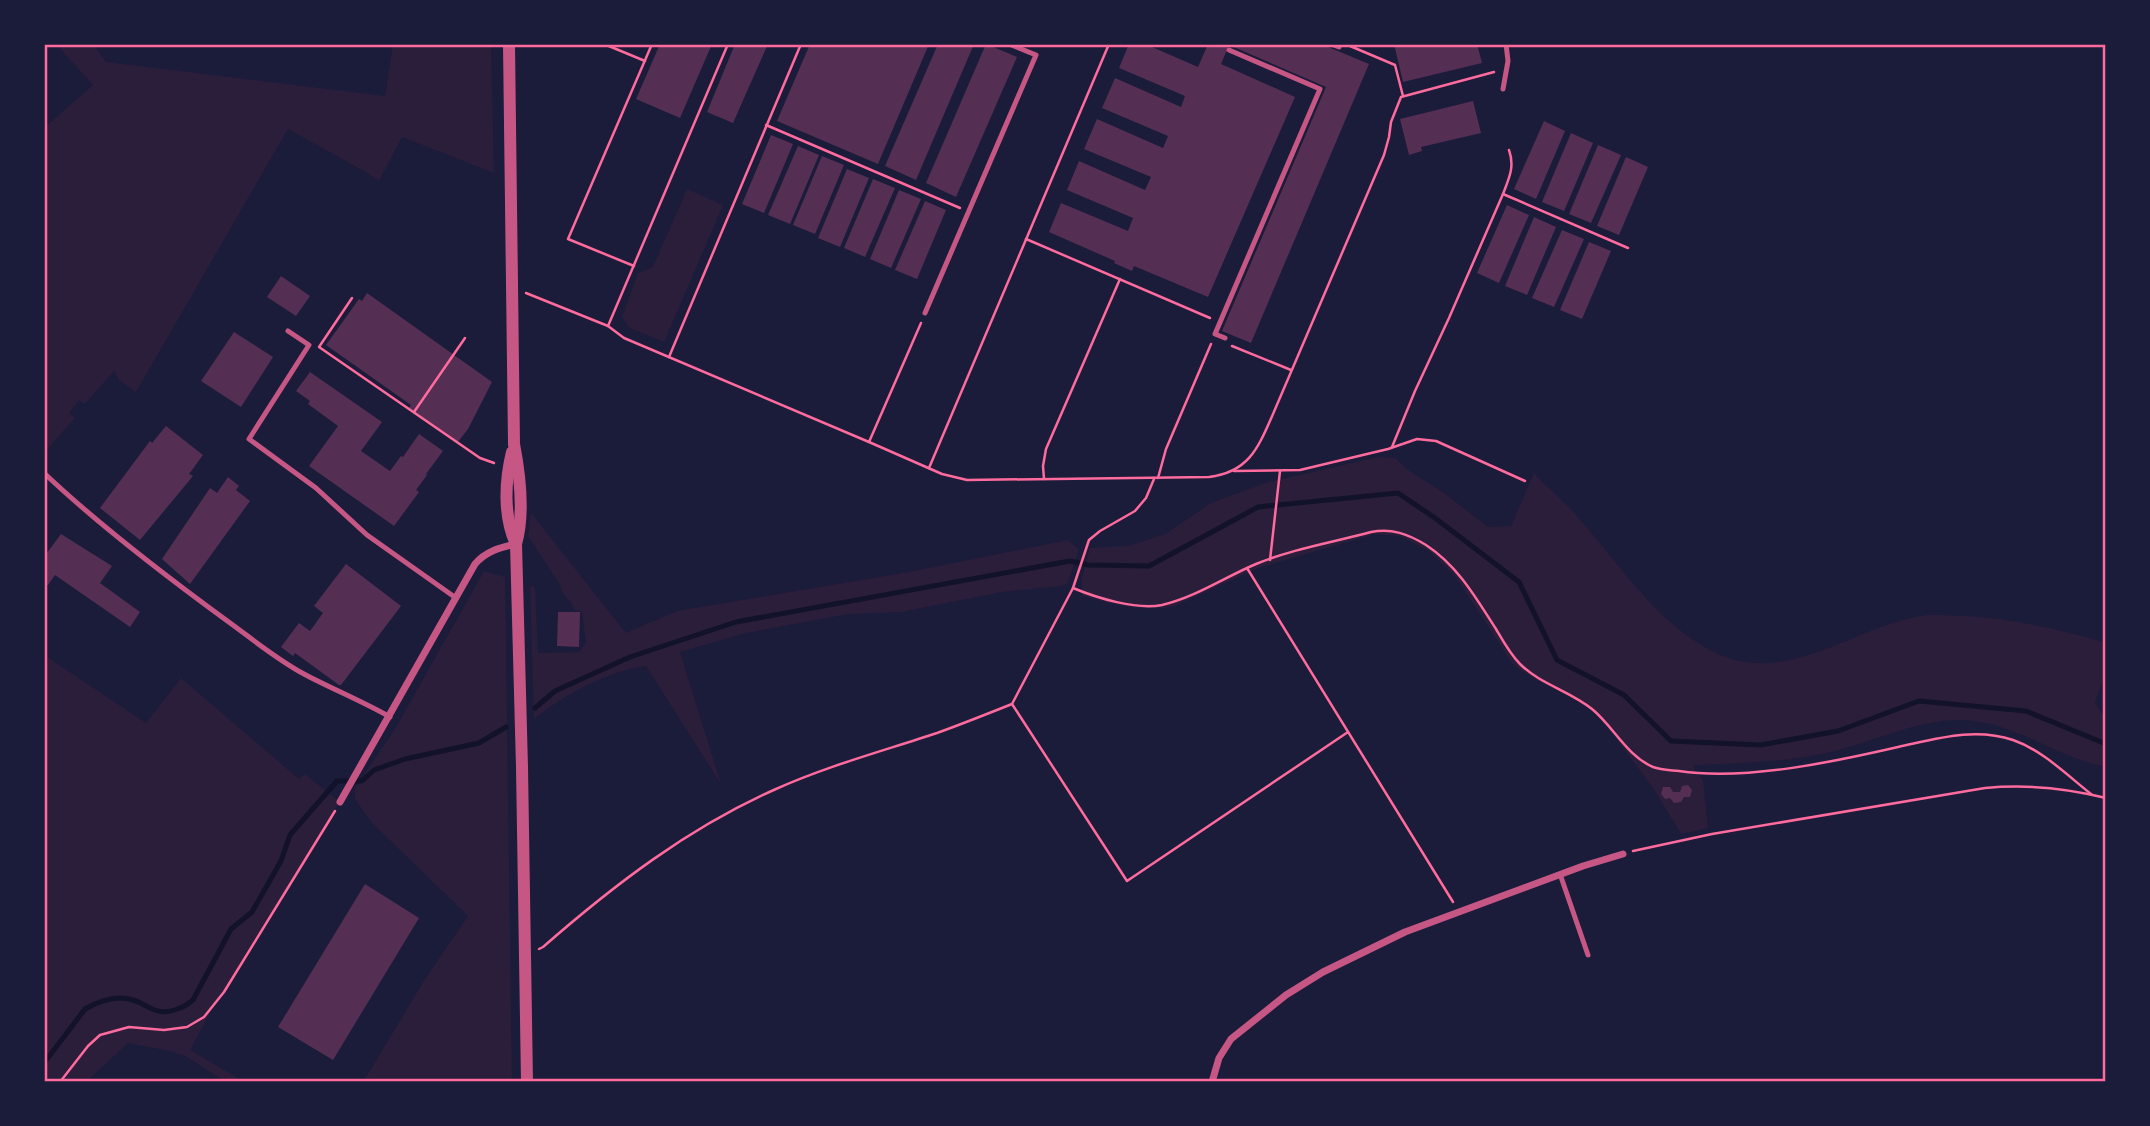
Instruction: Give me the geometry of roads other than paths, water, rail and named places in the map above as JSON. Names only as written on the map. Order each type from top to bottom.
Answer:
[{"type":"street","points":[[509,44],[514,444],[520,530],[516,544],[527,1082]]},
{"type":"street","points":[[340,802],[475,564],[494,549],[516,544]]},
{"type":"street","points":[[1212,1082],[1219,1058],[1231,1039],[1286,995],[1323,972],[1364,950],[1458,912],[1623,854]]},
{"type":"lane","points":[[925,313],[1036,55],[1009,44]]},
{"type":"lane","points":[[1331,44],[1339,47],[1343,44]]},
{"type":"lane","points":[[1503,89],[1508,61],[1506,44]]},
{"type":"lane","points":[[1225,340],[1215,334],[1320,89],[1229,50]]},
{"type":"lane","points":[[288,331],[309,345],[249,439],[316,488],[367,535],[456,598]]},
{"type":"lane","points":[[44,473],[87,513],[202,603],[280,659],[303,674],[390,717]]},
{"type":"lane","points":[[1560,874],[1588,956]]},
{"type":"waterway","points":[[535,708],[555,691],[630,657],[736,622],[1070,561],[1088,565],[1149,566],[1258,507],[1398,493],[1519,582],[1557,660],[1624,695],[1671,741],[1761,745],[1838,731],[1919,701],[2026,711],[2106,744]]},
{"type":"waterway","points":[[44,1063],[85,1009],[96,1004],[127,999],[167,1012],[193,1000],[231,929],[252,912],[281,861],[290,835],[337,781],[362,781],[374,770],[405,759],[479,743],[506,727]]}]
